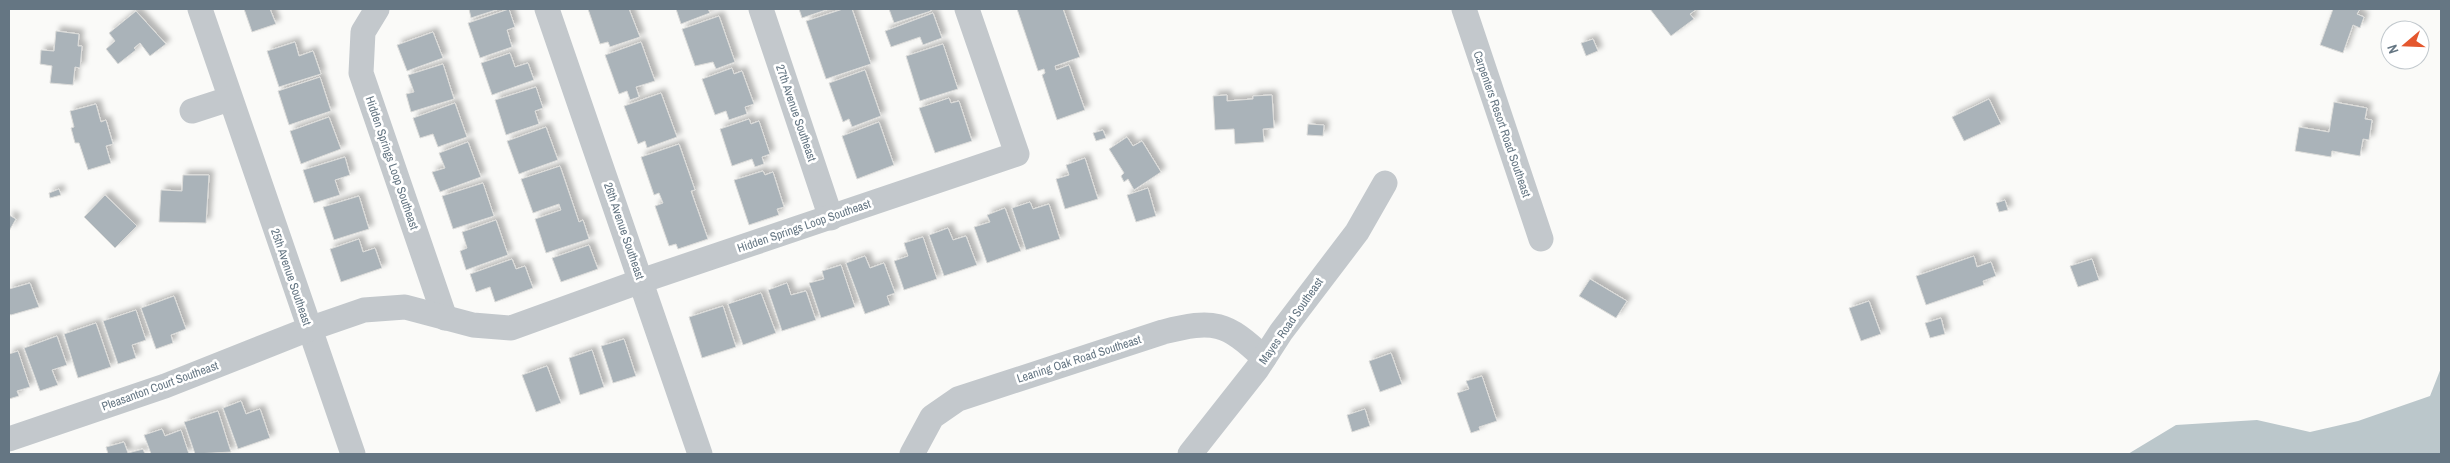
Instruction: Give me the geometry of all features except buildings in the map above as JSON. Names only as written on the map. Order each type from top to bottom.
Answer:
[{"type":"street","name":"25th Avenue Southeast","points":[[200,9],[229,99],[353,454]]},
{"type":"street","name":"Hidden Springs Loop Southeast","points":[[377,9],[363,32],[361,73],[445,318]]},
{"type":"street","name":"26th Avenue Southeast","points":[[547,9],[700,454]]},
{"type":"street","name":"27th Avenue Southeast","points":[[761,9],[831,218]]},
{"type":"street","name":"Hidden Springs Loop Southeast","points":[[309,329],[364,310],[405,307],[473,325],[511,328],[641,281],[1016,154],[967,9]]},
{"type":"street","name":"Carpenters Resort Road Southeast","points":[[1464,9],[1541,239]]},
{"type":"street","points":[[192,111],[229,99]]},
{"type":"street","name":"Mayes Road Southeast","points":[[1190,454],[1357,232],[1385,183]]},
{"type":"street","name":"Leaning Oak Road Southeast","points":[[912,454],[932,417],[958,399],[1163,332],[1194,324],[1216,325],[1242,337],[1264,358]]},
{"type":"street","name":"Pleasanton Court Southeast","points":[[9,439],[165,386],[309,329]]},
{"type":"shaded area","points":[[2441,368],[2441,454],[2128,454],[2176,425],[2257,420],[2310,432],[2358,421],[2430,396]]}]
